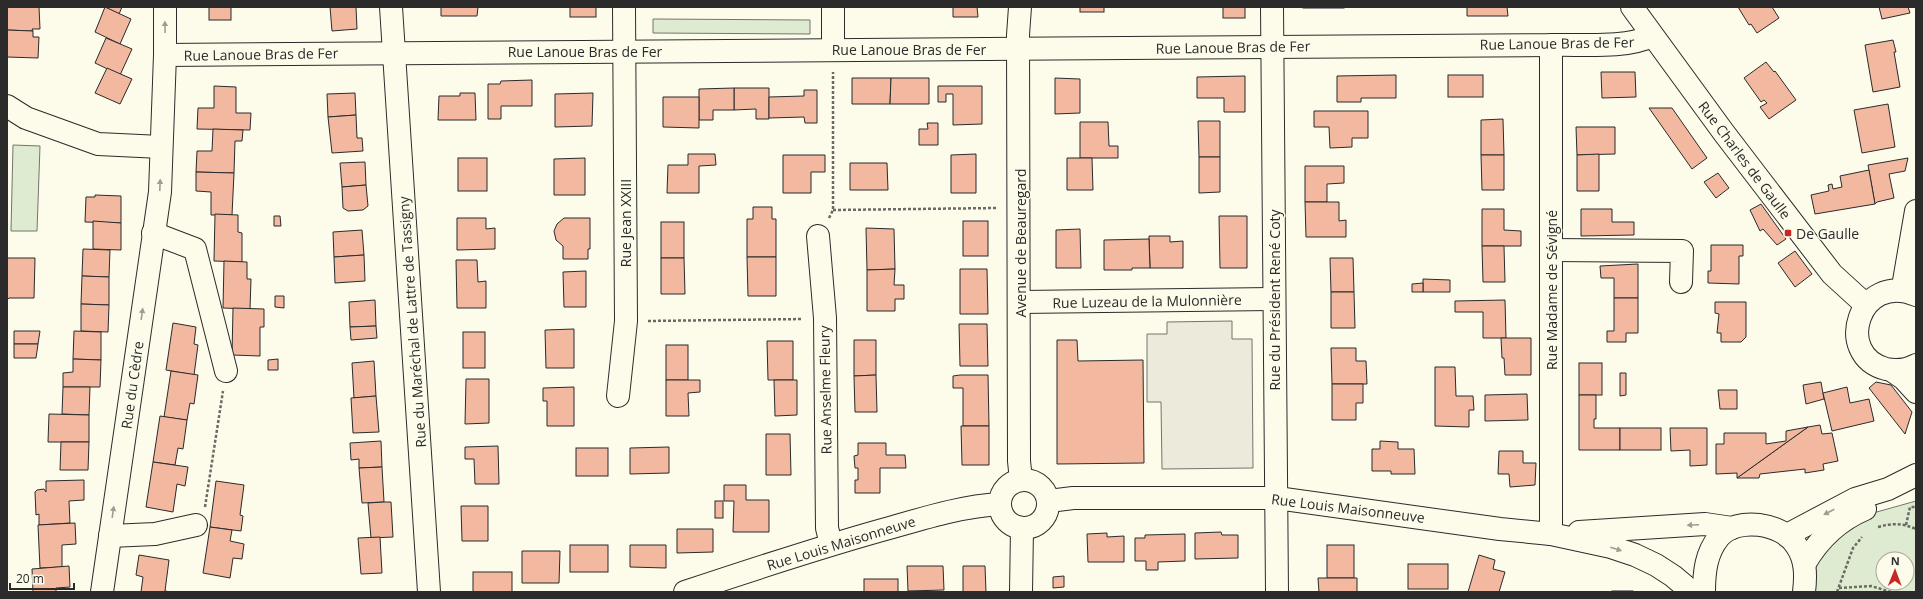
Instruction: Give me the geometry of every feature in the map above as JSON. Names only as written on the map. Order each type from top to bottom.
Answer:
[{"type":"street","name":"Rue du Cèdre","points":[[102,592],[160,192],[165,55],[165,7]]},
{"type":"street","name":"Rue du Maréchal de Lattre de Tassigny","points":[[391,7],[429,592]]},
{"type":"street","name":"Rue Jean XXIII","points":[[618,396],[626,321],[624,7]]},
{"type":"street","points":[[833,7],[833,49]]},
{"type":"street","name":"Avenue de Beauregard","points":[[1020,7],[1019,461],[1021,480]]},
{"type":"street","name":"Rue du Président René Coty","points":[[1272,7],[1277,592]]},
{"type":"street","name":"Rue Charles de Gaulle","points":[[1632,7],[1724,133],[1832,274],[1866,305]]},
{"type":"street","name":"Rue Lanoue Bras de Fer","points":[[165,55],[394,52],[1551,45],[1624,44],[1642,41],[1652,36]]},
{"type":"street","name":"Rue Madame de Sévigné","points":[[1551,45],[1551,534]]},
{"type":"street","points":[[7,106],[26,118],[98,144],[161,147]]},
{"type":"street","points":[[1910,292],[1904,281],[1916,211]]},
{"type":"street","points":[[154,234],[195,249],[226,371]]},
{"type":"street","name":"Rue Anselme Fleury","points":[[818,236],[825,318],[827,528],[831,544]]},
{"type":"street","points":[[1551,250],[1682,251],[1681,282]]},
{"type":"street","points":[[1910,292],[1896,290],[1879,294],[1866,305],[1861,313],[1857,326],[1858,340],[1861,349],[1874,363],[1891,370],[1904,379],[1916,392]]},
{"type":"street","name":"Rue Luzeau de la Mulonnière","points":[[1020,302],[1274,299]]},
{"type":"street","points":[[1891,370],[1902,370],[1916,365]]},
{"type":"street","points":[[1787,535],[1855,499],[1888,489],[1916,475]]},
{"type":"street","points":[[1021,480],[1029,480],[1042,487],[1049,501],[1046,515],[1042,521],[1036,525],[1022,528],[1015,526],[1004,517],[1000,504],[1001,497],[1008,485],[1021,480]]},
{"type":"street","points":[[1805,563],[1822,538],[1831,530],[1858,512],[1916,491]]},
{"type":"street","name":"Rue Louis Maisonneuve","points":[[1049,501],[1073,498],[1277,498],[1500,529],[1551,534],[1611,547],[1635,555],[1656,565],[1673,576],[1692,592]]},
{"type":"street","name":"Rue Louis Maisonneuve","points":[[685,592],[831,544],[980,505],[1000,504]]},
{"type":"street","name":"Rue Louis Maisonneuve","points":[[1551,534],[1705,524],[1732,528]]},
{"type":"street","points":[[110,536],[155,534],[196,525]]},
{"type":"street","points":[[1704,592],[1704,575],[1712,546],[1720,536],[1732,528],[1754,525],[1775,529],[1787,535],[1796,544],[1805,563],[1804,592]]},
{"type":"street","points":[[1021,592],[1022,528]]},
{"type":"path","points":[[818,236],[833,210],[833,49]]},
{"type":"path","points":[[833,210],[1020,207]]},
{"type":"path","points":[[626,321],[825,318]]},
{"type":"path","points":[[196,525],[205,509],[226,371]]},
{"type":"path","points":[[1906,525],[1910,507],[1916,507]]},
{"type":"path","points":[[1877,527],[1891,523],[1906,525],[1916,529]]},
{"type":"path","points":[[1837,592],[1853,548],[1866,534]]},
{"type":"path","points":[[1838,588],[1871,586],[1891,592]]},
{"type":"green space","points":[[653,19],[810,20],[810,34],[653,33]]},
{"type":"green space","points":[[13,145],[40,146],[37,231],[11,231]]},
{"type":"green space","points":[[1916,501],[1916,592],[1813,592],[1814,565],[1821,553],[1866,515]]},
{"type":"shaded area","points":[[1232,321],[1232,339],[1252,339],[1253,468],[1162,469],[1161,402],[1147,402],[1147,334],[1167,334],[1167,322]]},
{"type":"building","points":[[7,7],[39,7],[40,29],[32,29],[33,31],[7,30]]},
{"type":"building","points":[[104,7],[122,7],[119,14]]},
{"type":"building","points":[[105,7],[131,19],[120,44],[95,32]]},
{"type":"building","points":[[209,7],[231,7],[231,20],[209,20]]},
{"type":"building","points":[[330,7],[356,7],[357,29],[332,31]]},
{"type":"building","points":[[441,7],[478,7],[477,16],[441,16]]},
{"type":"building","points":[[570,7],[596,7],[596,17],[570,17]]},
{"type":"building","points":[[953,7],[977,7],[978,17],[953,17]]},
{"type":"building","points":[[1080,7],[1104,7],[1104,12],[1080,12]]},
{"type":"building","points":[[1223,7],[1245,7],[1245,18],[1223,18]]},
{"type":"building","points":[[1344,7],[1344,8],[1303,8]]},
{"type":"building","points":[[1467,7],[1507,7],[1508,16],[1467,16]]},
{"type":"building","points":[[1738,7],[1772,7],[1779,18],[1757,33],[1751,24],[1749,25]]},
{"type":"building","points":[[1879,7],[1908,7],[1910,13],[1882,19]]},
{"type":"building","points":[[7,30],[33,31],[33,37],[39,37],[38,58],[7,57]]},
{"type":"building","points":[[106,38],[132,49],[120,75],[95,63]]},
{"type":"building","points":[[1893,40],[1900,87],[1873,92],[1865,45]]},
{"type":"building","points":[[1766,62],[1774,72],[1775,71],[1796,100],[1769,119],[1760,107],[1767,103],[1764,100],[1761,102],[1744,78]]},
{"type":"building","points":[[107,68],[132,79],[120,104],[95,93]]},
{"type":"building","points":[[1601,72],[1635,72],[1636,97],[1602,98]]},
{"type":"building","points":[[1396,75],[1396,98],[1361,98],[1361,102],[1337,102],[1337,76]]},
{"type":"building","points":[[1448,75],[1483,75],[1483,97],[1448,97]]},
{"type":"building","points":[[1245,76],[1245,112],[1224,112],[1224,98],[1197,98],[1197,77]]},
{"type":"building","points":[[852,78],[891,78],[890,104],[852,104]]},
{"type":"building","points":[[891,78],[929,78],[929,104],[890,104]]},
{"type":"building","points":[[1055,78],[1080,79],[1080,113],[1055,114]]},
{"type":"building","points":[[532,80],[532,106],[501,106],[501,119],[488,119],[488,84],[500,84],[501,81]]},
{"type":"building","points":[[214,86],[236,87],[236,113],[251,113],[250,130],[197,129],[198,108],[214,108]]},
{"type":"building","points":[[938,86],[982,86],[982,124],[953,125],[953,94],[946,94],[946,102],[938,102]]},
{"type":"building","points":[[734,88],[769,88],[769,119],[756,119],[756,109],[734,110]]},
{"type":"building","points":[[734,88],[734,110],[713,110],[713,120],[699,120],[699,89]]},
{"type":"building","points":[[804,90],[817,90],[817,123],[805,123],[804,117],[769,118],[769,97],[804,96]]},
{"type":"building","points":[[355,93],[356,115],[328,117],[327,94]]},
{"type":"building","points":[[460,93],[475,93],[476,120],[438,120],[439,96],[460,96]]},
{"type":"building","points":[[593,93],[592,126],[555,127],[555,94]]},
{"type":"building","points":[[663,97],[699,97],[699,128],[663,127]]},
{"type":"building","points":[[1888,104],[1895,147],[1862,153],[1854,110]]},
{"type":"building","points":[[1649,108],[1672,108],[1707,158],[1692,169]]},
{"type":"building","points":[[1314,111],[1368,111],[1368,138],[1352,138],[1352,147],[1330,148],[1329,127],[1314,127]]},
{"type":"building","points":[[356,115],[357,138],[362,138],[363,151],[332,153],[328,117]]},
{"type":"building","points":[[1503,119],[1504,155],[1481,155],[1481,120]]},
{"type":"building","points":[[1198,121],[1220,121],[1220,157],[1199,157]]},
{"type":"building","points":[[1080,122],[1108,122],[1109,146],[1118,146],[1118,158],[1080,158]]},
{"type":"building","points":[[927,123],[938,123],[938,145],[919,145],[919,129],[928,129]]},
{"type":"building","points":[[1576,127],[1615,127],[1615,154],[1577,155]]},
{"type":"building","points":[[213,129],[243,130],[242,141],[235,141],[234,173],[196,172],[197,151],[212,151]]},
{"type":"building","points":[[688,154],[715,154],[716,165],[699,166],[699,193],[667,193],[668,165],[688,165]]},
{"type":"building","points":[[976,154],[976,193],[951,193],[951,155]]},
{"type":"building","points":[[1599,154],[1599,191],[1577,191],[1577,155]]},
{"type":"building","points":[[783,155],[825,155],[825,172],[811,172],[811,193],[783,193]]},
{"type":"building","points":[[1481,155],[1504,155],[1504,190],[1482,190]]},
{"type":"building","points":[[1199,157],[1220,157],[1220,192],[1199,193]]},
{"type":"building","points":[[458,158],[487,158],[487,191],[458,191]]},
{"type":"building","points":[[585,158],[585,195],[554,195],[554,159]]},
{"type":"building","points":[[1067,158],[1092,158],[1093,190],[1067,190]]},
{"type":"building","points":[[1908,158],[1905,171],[1889,174],[1894,198],[1877,202],[1875,204],[1868,165]]},
{"type":"building","points":[[365,162],[366,185],[342,187],[340,163]]},
{"type":"building","points":[[850,163],[887,163],[888,190],[850,190]]},
{"type":"building","points":[[1305,166],[1344,166],[1344,183],[1327,184],[1327,202],[1305,202]]},
{"type":"building","points":[[1869,170],[1875,204],[1815,214],[1811,195],[1829,191],[1828,185],[1832,184],[1833,189],[1842,187],[1840,176]]},
{"type":"building","points":[[196,172],[234,173],[232,215],[211,215],[211,192],[196,191]]},
{"type":"building","points":[[1718,173],[1729,188],[1716,198],[1704,182]]},
{"type":"building","points":[[366,185],[368,206],[363,210],[348,211],[343,208],[342,187]]},
{"type":"building","points":[[95,195],[121,196],[121,223],[85,222],[86,197],[95,197]]},
{"type":"building","points":[[1305,202],[1339,202],[1339,221],[1346,220],[1346,237],[1306,237]]},
{"type":"building","points":[[1761,204],[1786,239],[1777,245],[1763,229],[1760,231],[1750,210]]},
{"type":"building","points":[[753,207],[772,207],[772,219],[776,219],[776,257],[747,257],[747,219],[753,219]]},
{"type":"building","points":[[1482,209],[1504,209],[1504,230],[1521,231],[1521,246],[1482,246]]},
{"type":"building","points":[[1581,209],[1612,209],[1612,222],[1634,222],[1634,235],[1581,236]]},
{"type":"building","points":[[215,214],[238,215],[238,232],[242,233],[242,262],[214,261]]},
{"type":"building","points":[[274,216],[280,216],[281,226],[274,226]]},
{"type":"building","points":[[1219,216],[1247,216],[1247,268],[1220,268]]},
{"type":"building","points":[[457,218],[486,218],[486,229],[495,228],[495,249],[457,250]]},
{"type":"building","points":[[564,218],[590,218],[590,249],[588,249],[588,259],[563,259],[563,246],[556,240],[554,231],[557,224]]},
{"type":"building","points":[[93,221],[121,223],[121,250],[93,249]]},
{"type":"building","points":[[963,221],[988,221],[988,256],[963,256]]},
{"type":"building","points":[[661,222],[684,222],[684,258],[661,258]]},
{"type":"building","points":[[866,228],[894,229],[895,269],[867,270]]},
{"type":"building","points":[[1080,229],[1081,268],[1056,268],[1056,230]]},
{"type":"building","points":[[362,230],[364,255],[334,257],[333,232]]},
{"type":"building","points":[[1149,236],[1170,236],[1170,242],[1183,241],[1183,268],[1150,268]]},
{"type":"building","points":[[1149,239],[1150,268],[1132,268],[1132,270],[1104,270],[1104,240]]},
{"type":"building","points":[[1711,245],[1743,245],[1743,256],[1739,256],[1739,284],[1708,283],[1708,271],[1711,271]]},
{"type":"building","points":[[1482,246],[1504,246],[1505,282],[1483,282]]},
{"type":"building","points":[[83,249],[110,250],[109,277],[82,276]]},
{"type":"building","points":[[1795,251],[1812,274],[1795,287],[1778,263]]},
{"type":"building","points":[[364,255],[365,281],[335,283],[334,257]]},
{"type":"building","points":[[747,257],[776,257],[776,296],[748,296]]},
{"type":"building","points":[[7,258],[35,258],[34,298],[9,298],[7,300]]},
{"type":"building","points":[[661,258],[684,258],[685,294],[661,294]]},
{"type":"building","points":[[1330,258],[1353,258],[1354,292],[1331,292]]},
{"type":"building","points":[[456,260],[477,260],[478,282],[486,281],[486,308],[457,308]]},
{"type":"building","points":[[224,261],[247,262],[247,279],[251,279],[250,309],[223,308]]},
{"type":"building","points":[[1638,264],[1638,298],[1614,298],[1614,278],[1601,278],[1600,266]]},
{"type":"building","points":[[895,269],[894,285],[904,285],[904,299],[895,299],[895,311],[867,311],[867,270]]},
{"type":"building","points":[[960,269],[987,269],[988,314],[960,314]]},
{"type":"building","points":[[586,271],[586,307],[564,307],[563,272]]},
{"type":"building","points":[[82,276],[109,277],[109,305],[81,304]]},
{"type":"building","points":[[1423,279],[1450,280],[1450,292],[1423,292]]},
{"type":"building","points":[[1423,283],[1423,292],[1412,292],[1412,284]]},
{"type":"building","points":[[1331,292],[1354,292],[1355,328],[1331,328]]},
{"type":"building","points":[[275,296],[284,296],[284,308],[275,307]]},
{"type":"building","points":[[1614,298],[1638,298],[1638,333],[1626,333],[1626,342],[1607,342],[1607,331],[1614,331]]},
{"type":"building","points":[[375,300],[376,326],[350,327],[349,302]]},
{"type":"building","points":[[1505,300],[1506,338],[1483,338],[1483,312],[1455,312],[1455,301]]},
{"type":"building","points":[[1715,302],[1746,302],[1746,337],[1741,342],[1721,342],[1721,333],[1717,333],[1719,314],[1715,313]]},
{"type":"building","points":[[81,304],[109,305],[108,332],[81,331]]},
{"type":"building","points":[[233,308],[264,309],[264,327],[260,327],[260,356],[232,355]]},
{"type":"building","points":[[173,323],[196,327],[194,344],[198,345],[194,375],[166,370]]},
{"type":"building","points":[[959,324],[987,324],[988,366],[960,366]]},
{"type":"building","points":[[376,326],[377,338],[351,340],[350,327]]},
{"type":"building","points":[[574,329],[574,368],[546,368],[545,330]]},
{"type":"building","points":[[14,331],[40,331],[38,344],[14,344]]},
{"type":"building","points":[[74,331],[101,332],[101,360],[73,359]]},
{"type":"building","points":[[463,332],[485,332],[485,368],[463,368]]},
{"type":"building","points":[[1501,338],[1531,338],[1531,375],[1505,375]]},
{"type":"building","points":[[854,340],[876,340],[876,375],[854,376]]},
{"type":"building","points":[[1057,340],[1077,340],[1078,361],[1143,360],[1144,463],[1057,464]]},
{"type":"building","points":[[767,341],[793,341],[793,380],[768,380]]},
{"type":"building","points":[[14,344],[38,344],[36,358],[14,358]]},
{"type":"building","points":[[666,345],[688,345],[688,380],[666,380]]},
{"type":"building","points":[[1331,348],[1356,348],[1356,361],[1366,361],[1367,384],[1332,384]]},
{"type":"building","points":[[73,359],[101,360],[100,387],[63,387],[63,373],[73,372]]},
{"type":"building","points":[[278,359],[278,370],[268,370],[268,360]]},
{"type":"building","points":[[374,361],[376,396],[354,398],[352,363]]},
{"type":"building","points":[[1579,363],[1602,363],[1602,395],[1579,395]]},
{"type":"building","points":[[1435,367],[1455,367],[1456,396],[1473,396],[1474,410],[1469,410],[1469,427],[1435,426]]},
{"type":"building","points":[[171,371],[198,375],[194,404],[190,403],[187,420],[164,417]]},
{"type":"building","points":[[1620,373],[1626,373],[1626,395],[1620,396]]},
{"type":"building","points":[[876,375],[877,412],[855,412],[854,376]]},
{"type":"building","points":[[988,375],[989,426],[963,426],[963,388],[953,388],[953,376]]},
{"type":"building","points":[[466,379],[489,379],[489,423],[465,424]]},
{"type":"building","points":[[666,380],[700,380],[700,392],[688,393],[689,416],[666,416]]},
{"type":"building","points":[[774,380],[797,380],[797,415],[775,416]]},
{"type":"building","points":[[1821,382],[1824,399],[1806,404],[1803,385]]},
{"type":"building","points":[[1876,382],[1891,385],[1912,412],[1905,434],[1869,388]]},
{"type":"building","points":[[1332,384],[1363,384],[1363,403],[1356,403],[1356,420],[1332,420]]},
{"type":"building","points":[[63,387],[90,387],[89,415],[62,414]]},
{"type":"building","points":[[574,387],[574,426],[547,426],[547,401],[543,401],[543,388]]},
{"type":"building","points":[[1847,387],[1850,403],[1869,399],[1874,421],[1832,431],[1823,393]]},
{"type":"building","points":[[1718,390],[1737,390],[1737,409],[1720,409]]},
{"type":"building","points":[[1527,394],[1528,420],[1485,421],[1485,395]]},
{"type":"building","points":[[1579,395],[1596,395],[1596,419],[1594,419],[1594,428],[1620,428],[1620,450],[1579,450]]},
{"type":"building","points":[[376,396],[379,432],[353,433],[351,398]]},
{"type":"building","points":[[49,414],[89,415],[89,442],[48,442]]},
{"type":"building","points":[[160,416],[187,420],[183,449],[178,448],[175,465],[153,462]]},
{"type":"building","points":[[1820,425],[1822,434],[1832,433],[1838,461],[1823,464],[1824,470],[1805,473],[1805,469],[1760,474],[1759,478],[1737,478],[1808,427]]},
{"type":"building","points":[[961,426],[989,426],[989,465],[962,465]]},
{"type":"building","points":[[1808,427],[1737,478],[1737,473],[1716,474],[1716,444],[1724,444],[1724,433],[1766,433],[1766,444],[1786,441],[1786,431]]},
{"type":"building","points":[[1620,428],[1661,428],[1661,450],[1620,450]]},
{"type":"building","points":[[1670,428],[1707,428],[1707,465],[1690,466],[1690,450],[1671,451]]},
{"type":"building","points":[[766,434],[790,434],[791,475],[766,475]]},
{"type":"building","points":[[381,441],[382,467],[359,468],[359,459],[351,460],[350,443]]},
{"type":"building","points":[[1380,441],[1398,442],[1398,449],[1414,449],[1415,474],[1391,474],[1391,471],[1372,471],[1372,449],[1380,449]]},
{"type":"building","points":[[61,442],[89,442],[88,470],[60,470]]},
{"type":"building","points":[[858,443],[886,443],[886,455],[905,455],[906,468],[880,468],[880,493],[855,493],[855,480],[858,480],[858,468],[855,468],[854,456],[858,455]]},
{"type":"building","points":[[498,446],[499,484],[475,484],[474,459],[465,459],[465,447]]},
{"type":"building","points":[[669,447],[669,473],[630,474],[630,448]]},
{"type":"building","points":[[576,448],[608,448],[608,476],[576,476]]},
{"type":"building","points":[[1499,451],[1523,451],[1523,463],[1536,463],[1535,485],[1510,487],[1509,474],[1498,474]]},
{"type":"building","points":[[153,462],[188,467],[185,486],[177,484],[173,512],[146,507]]},
{"type":"building","points":[[382,467],[384,502],[362,503],[359,468]]},
{"type":"building","points":[[84,480],[84,500],[69,501],[70,523],[39,525],[39,514],[36,515],[35,492],[37,490],[44,489],[46,492],[46,481]]},
{"type":"building","points":[[216,481],[244,485],[240,515],[243,516],[241,531],[210,527]]},
{"type":"building","points":[[724,485],[746,485],[746,500],[769,500],[769,532],[733,532],[734,501],[724,501]]},
{"type":"building","points":[[715,501],[723,501],[723,518],[715,518]]},
{"type":"building","points":[[391,502],[393,537],[371,538],[368,503]]},
{"type":"building","points":[[461,506],[488,506],[488,541],[462,541]]},
{"type":"building","points":[[75,523],[76,544],[62,545],[62,567],[40,568],[38,525]]},
{"type":"building","points":[[210,527],[232,530],[230,541],[244,544],[242,559],[233,558],[230,578],[203,573]]},
{"type":"building","points":[[677,529],[713,529],[713,552],[677,553]]},
{"type":"building","points":[[1221,532],[1222,535],[1238,535],[1238,558],[1195,559],[1195,533]]},
{"type":"building","points":[[1107,533],[1107,537],[1124,536],[1124,562],[1088,562],[1087,534]]},
{"type":"building","points":[[1185,534],[1185,561],[1158,562],[1158,570],[1146,570],[1146,561],[1135,561],[1135,538],[1145,538],[1145,535]]},
{"type":"building","points":[[380,537],[382,573],[361,574],[358,538]]},
{"type":"building","points":[[570,545],[608,545],[608,572],[570,572]]},
{"type":"building","points":[[630,545],[666,545],[666,568],[630,567]]},
{"type":"building","points":[[1327,545],[1354,545],[1354,578],[1327,578]]},
{"type":"building","points":[[522,551],[560,551],[559,583],[522,583]]},
{"type":"building","points":[[139,555],[169,560],[165,591],[171,592],[141,592],[143,577],[136,575]]},
{"type":"building","points":[[1479,555],[1495,560],[1493,569],[1505,572],[1499,592],[1468,592]]},
{"type":"building","points":[[1408,564],[1448,564],[1448,589],[1408,589]]},
{"type":"building","points":[[69,566],[70,587],[56,588],[56,592],[33,592],[32,569]]},
{"type":"building","points":[[907,566],[943,566],[944,590],[908,591]]},
{"type":"building","points":[[963,566],[985,566],[986,592],[963,592]]},
{"type":"building","points":[[473,572],[512,572],[512,592],[473,592]]},
{"type":"building","points":[[1064,576],[1064,587],[1053,588],[1053,577]]},
{"type":"building","points":[[1318,578],[1357,578],[1357,592],[1319,592]]},
{"type":"building","points":[[864,579],[898,579],[898,592],[864,592]]},
{"type":"building","points":[[1633,591],[1633,592],[1612,592]]},
{"type":"place","name":"De Gaulle","points":[[1788,233]]}]
